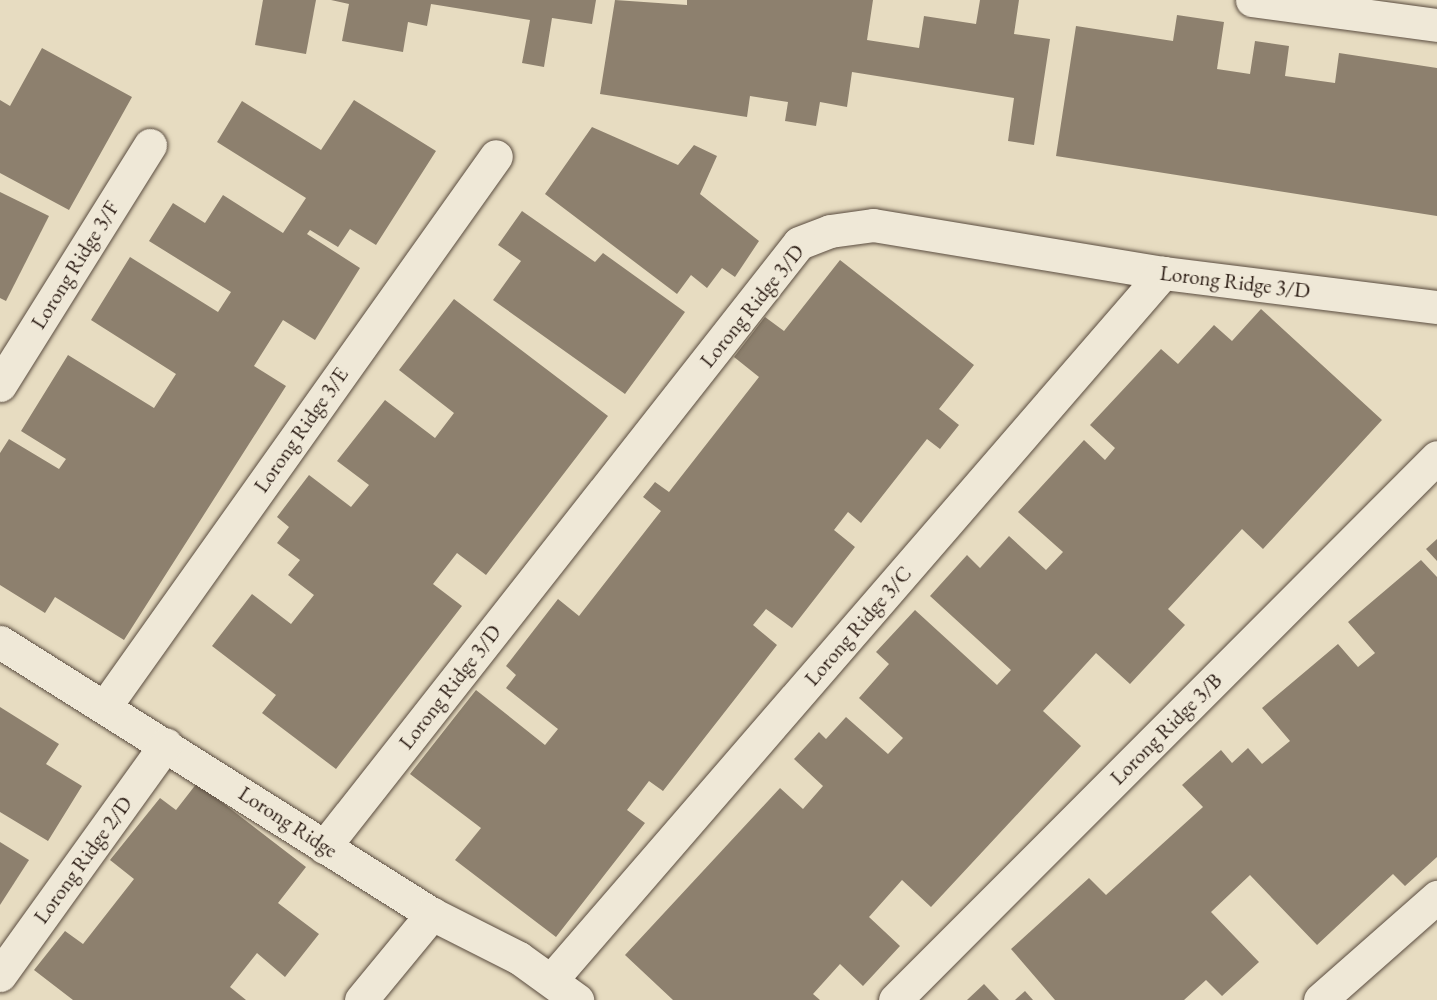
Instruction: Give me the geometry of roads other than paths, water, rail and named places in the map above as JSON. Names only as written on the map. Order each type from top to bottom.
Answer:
[{"type":"street","points":[[1252,0],[1437,25]]},
{"type":"street","name":"Lorong Ridge 3/F","points":[[0,386],[150,145]]},
{"type":"street","name":"Lorong Ridge 3/E","points":[[106,705],[496,156]]},
{"type":"street","name":"Lorong Ridge 3/D","points":[[324,847],[799,243],[830,231],[873,225],[1163,273],[1437,307]]},
{"type":"street","name":"Lorong Ridge 3/C","points":[[565,990],[1163,273]]},
{"type":"street","name":"Lorong Ridge 3/B","points":[[896,1000],[1437,457]]},
{"type":"street","name":"Lorong Ridge","points":[[0,642],[106,705],[324,847],[432,914],[565,990]]},
{"type":"street","name":"Lorong Ridge 2/D","points":[[0,975],[166,744]]},
{"type":"street","points":[[1320,1000],[1437,897]]},
{"type":"street","points":[[361,1000],[432,914]]}]
